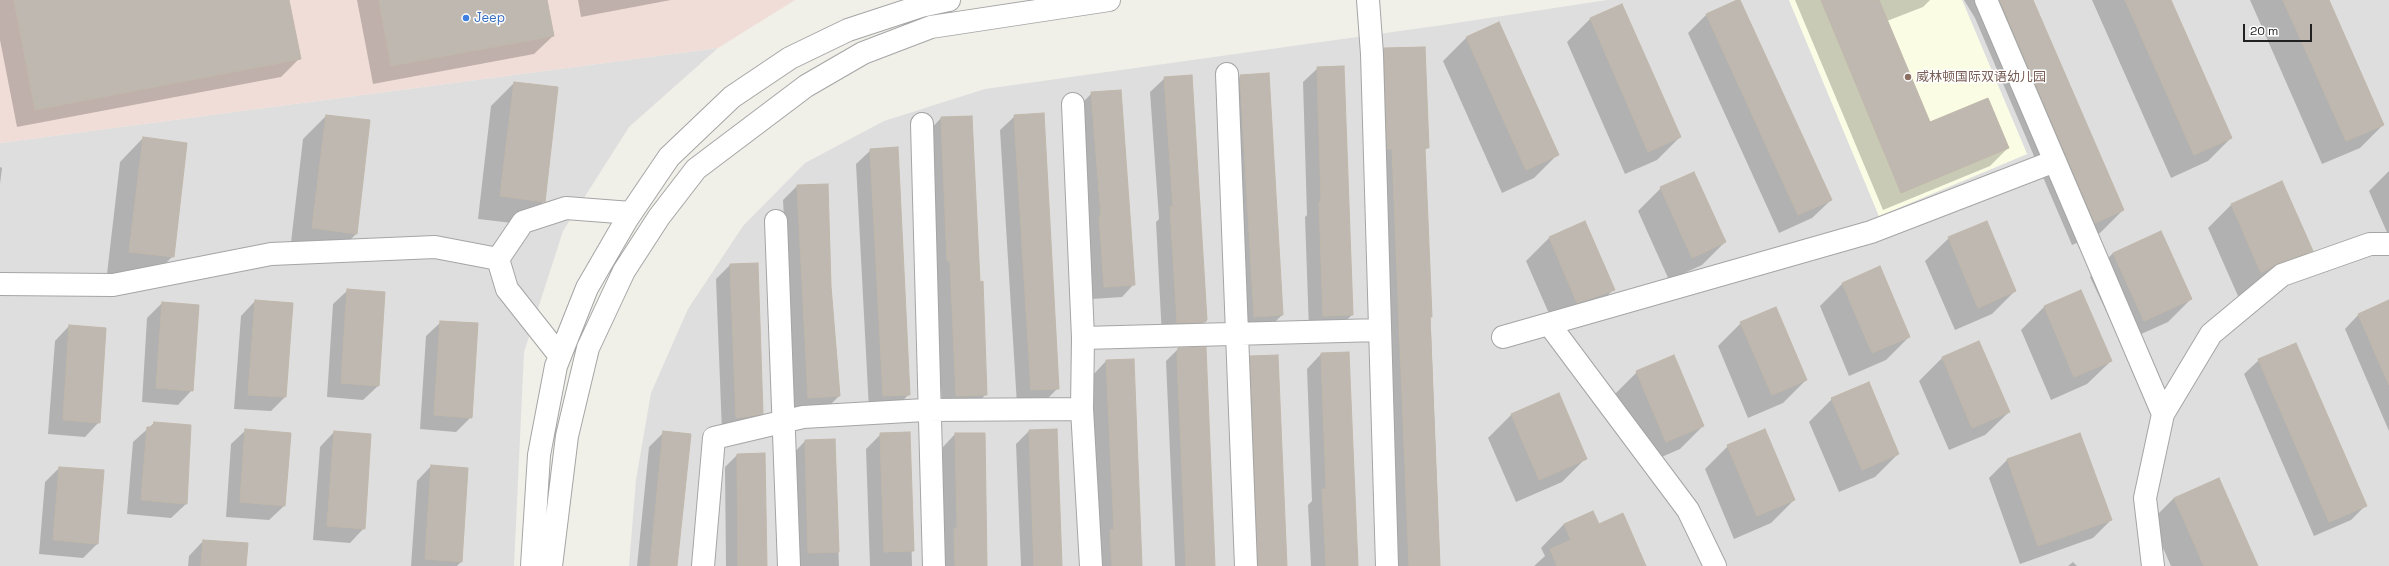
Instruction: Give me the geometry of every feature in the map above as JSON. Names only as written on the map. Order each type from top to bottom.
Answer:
[{"type":"street","points":[[532,566],[539,455],[556,366],[587,288],[631,213],[668,156],[732,97],[790,58],[848,30],[921,6],[949,0]]},
{"type":"street","points":[[552,566],[566,436],[588,348],[624,271],[659,217],[696,170],[806,86],[863,53],[932,27],[1109,0]]},
{"type":"street","points":[[1368,0],[1372,54],[1387,566]]},
{"type":"street","points":[[1986,0],[2163,414]]},
{"type":"street","points":[[1227,74],[1246,566]]},
{"type":"street","points":[[1073,104],[1083,338],[1082,409],[1091,566]]},
{"type":"street","points":[[922,124],[934,566]]},
{"type":"street","points":[[1503,337],[1871,232],[2055,161]]},
{"type":"street","points":[[498,259],[523,222],[566,208],[631,213]]},
{"type":"street","points":[[776,221],[789,566]]},
{"type":"street","points":[[2153,566],[2145,498],[2163,414],[2210,334],[2282,275],[2370,244],[2389,244]]},
{"type":"street","points":[[0,284],[113,286],[271,254],[435,247],[498,259]]},
{"type":"street","points":[[498,259],[507,289],[560,356]]},
{"type":"street","points":[[1549,324],[1688,510],[1715,566]]},
{"type":"street","points":[[1083,338],[1380,330]]},
{"type":"street","points":[[703,566],[714,438],[803,416],[930,410],[1082,409]]},
{"type":"shaded area","points":[[0,0],[795,0],[718,48],[0,143]]},
{"type":"shaded area","points":[[1607,0],[1789,0],[1879,216],[2027,154],[1962,0],[2389,0],[2389,566],[629,566],[636,480],[651,393],[688,309],[743,226],[805,163],[884,121],[985,89],[1443,25]]},
{"type":"shaded area","name":"威林顿国际双语幼儿园","points":[[1789,0],[1962,0],[2027,154],[1879,216]]},
{"type":"shaded area","points":[[718,48],[629,127],[563,231],[524,352],[514,566],[0,566],[0,143]]},
{"type":"building","points":[[14,0],[289,0],[301,59],[35,110]]},
{"type":"building","name":"Jeep","points":[[379,0],[547,0],[554,36],[391,66]]},
{"type":"building","points":[[1740,0],[1832,200],[1798,215],[1706,14]]},
{"type":"building","points":[[1821,0],[1879,0],[1930,122],[1988,98],[2009,148],[1901,193]]},
{"type":"building","points":[[2000,0],[2033,0],[2124,210],[2095,223]]},
{"type":"building","points":[[2125,0],[2171,0],[2232,138],[2194,155]]},
{"type":"building","points":[[2283,0],[2329,0],[2384,125],[2346,141]]},
{"type":"building","points":[[1622,4],[1681,137],[1648,152],[1590,18]]},
{"type":"building","points":[[1499,22],[1559,155],[1526,170],[1466,37]]},
{"type":"building","points":[[1425,47],[1429,148],[1425,148],[1440,566],[1409,566],[1392,149],[1387,149],[1384,48]]},
{"type":"building","points":[[1344,66],[1353,315],[1323,316],[1319,202],[1321,202],[1317,67]]},
{"type":"building","points":[[1269,73],[1283,315],[1254,317],[1240,75]]},
{"type":"building","points":[[1192,75],[1207,320],[1205,322],[1177,323],[1170,207],[1173,206],[1164,77]]},
{"type":"building","points":[[514,82],[558,87],[545,202],[500,196]]},
{"type":"building","points":[[1121,90],[1135,285],[1104,287],[1099,216],[1101,216],[1091,92]]},
{"type":"building","points":[[1044,113],[1059,389],[1031,390],[1014,115]]},
{"type":"building","points":[[326,115],[370,120],[357,234],[312,228]]},
{"type":"building","points":[[972,116],[980,282],[983,281],[987,395],[956,396],[950,261],[947,261],[941,117]]},
{"type":"building","points":[[143,137],[187,143],[174,257],[129,252]]},
{"type":"building","points":[[898,147],[910,395],[883,396],[870,149]]},
{"type":"building","points":[[1694,172],[1726,242],[1692,258],[1660,187]]},
{"type":"building","points":[[2282,181],[2313,251],[2278,263],[2261,273],[2231,204]]},
{"type":"building","points":[[828,184],[831,286],[840,396],[808,398],[797,185]]},
{"type":"building","points":[[1585,221],[1615,290],[1577,303],[1549,237]]},
{"type":"building","points":[[1987,221],[2016,291],[1978,308],[1948,237]]},
{"type":"building","points":[[2161,231],[2192,299],[2144,321],[2113,253]]},
{"type":"building","points":[[758,263],[763,414],[736,418],[730,264]]},
{"type":"building","points":[[1880,266],[1910,337],[1872,353],[1842,283]]},
{"type":"building","points":[[347,289],[385,292],[379,386],[341,383]]},
{"type":"building","points":[[2081,290],[2112,361],[2074,377],[2044,306]]},
{"type":"building","points":[[255,300],[293,303],[286,397],[248,395]]},
{"type":"building","points":[[2389,300],[2389,385],[2358,314]]},
{"type":"building","points":[[162,302],[199,305],[193,391],[156,388]]},
{"type":"building","points":[[1776,307],[1807,380],[1772,395],[1740,322]]},
{"type":"building","points":[[440,321],[478,323],[472,418],[434,415]]},
{"type":"building","points":[[69,325],[106,328],[100,423],[63,420]]},
{"type":"building","points":[[1979,341],[2010,412],[1972,428],[1942,357]]},
{"type":"building","points":[[2296,343],[2367,506],[2329,522],[2258,359]]},
{"type":"building","points":[[1206,347],[1215,566],[1186,566],[1177,356],[1178,348]]},
{"type":"building","points":[[1349,352],[1358,566],[1326,566],[1322,489],[1326,489],[1321,353]]},
{"type":"building","points":[[1278,355],[1287,566],[1258,566],[1250,356]]},
{"type":"building","points":[[1674,355],[1704,426],[1666,442],[1636,371]]},
{"type":"building","points":[[1134,359],[1142,566],[1112,566],[1110,530],[1114,530],[1106,360]]},
{"type":"building","points":[[1869,382],[1899,454],[1862,470],[1831,398]]},
{"type":"building","points":[[1559,393],[1587,459],[1539,480],[1511,414]]},
{"type":"building","points":[[154,422],[191,425],[187,504],[141,500],[147,427],[153,427]]},
{"type":"building","points":[[245,429],[291,433],[285,506],[240,502]]},
{"type":"building","points":[[1057,429],[1062,566],[1034,566],[1029,430]]},
{"type":"building","points":[[1765,429],[1795,500],[1757,516],[1727,445]]},
{"type":"building","points":[[334,431],[371,434],[365,529],[327,526]]},
{"type":"building","points":[[663,431],[691,434],[677,566],[650,566]]},
{"type":"building","points":[[910,432],[914,551],[884,552],[880,433]]},
{"type":"building","points":[[955,433],[985,433],[987,566],[955,566],[954,528],[957,528]]},
{"type":"building","points":[[2080,433],[2112,520],[2038,546],[2007,459]]},
{"type":"building","points":[[835,439],[839,552],[808,553],[805,440]]},
{"type":"building","points":[[765,453],[767,566],[738,566],[737,454]]},
{"type":"building","points":[[431,465],[468,468],[462,562],[425,559]]},
{"type":"building","points":[[59,467],[104,470],[98,544],[53,540]]},
{"type":"building","points":[[2219,478],[2258,566],[2204,566],[2174,498]]},
{"type":"building","points":[[1593,511],[1599,524],[1623,513],[1646,566],[1557,566],[1550,549],[1571,540],[1564,524]]},
{"type":"building","points":[[203,540],[248,543],[246,566],[201,566]]},
{"type":"place","name":"Jeep","points":[[466,18]]},
{"type":"place","name":"威林顿国际双语幼儿园","points":[[1908,77]]}]
